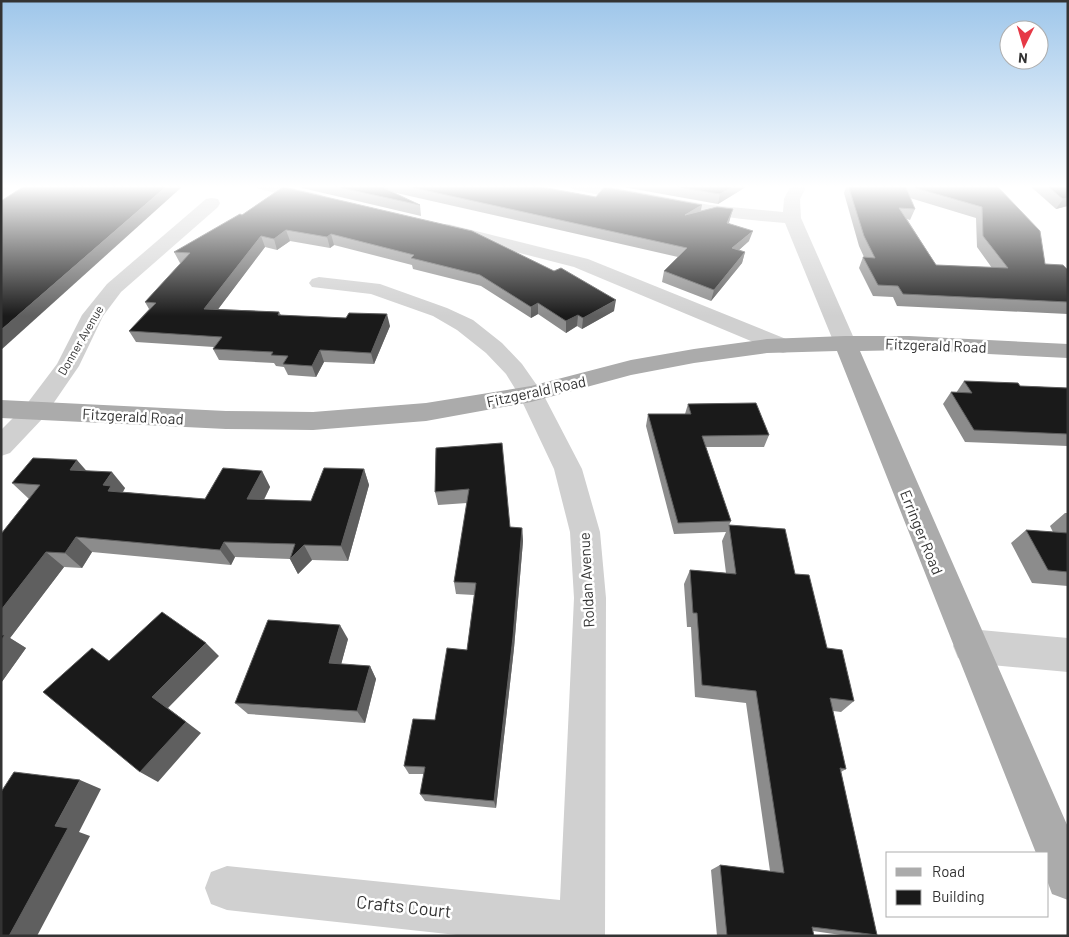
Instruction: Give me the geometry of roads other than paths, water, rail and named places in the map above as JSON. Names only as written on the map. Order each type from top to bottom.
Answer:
[{"type":"main road","name":"Fitzgerald Road","points":[[1,409],[226,420],[313,421],[426,412],[531,394],[631,368],[694,356],[783,346],[845,343],[909,343],[1068,351]]},
{"type":"main road","name":"Erringer Road","points":[[845,343],[1068,878]]},
{"type":"street","name":"Donner Avenue","points":[[1,446],[35,411],[67,366],[93,315],[114,288],[182,229]]},
{"type":"street","points":[[447,229],[581,262],[648,292],[783,346]]},
{"type":"street","name":"Erringer Road","points":[[797,229],[845,343]]},
{"type":"street","name":"Roldan Avenue","points":[[319,283],[373,288],[440,312],[465,325],[494,348],[514,369],[531,394],[568,469],[585,532],[590,598],[582,930]]},
{"type":"street","points":[[970,646],[1068,655]]},
{"type":"street","name":"Crafts Court","points":[[227,888],[582,930]]}]
